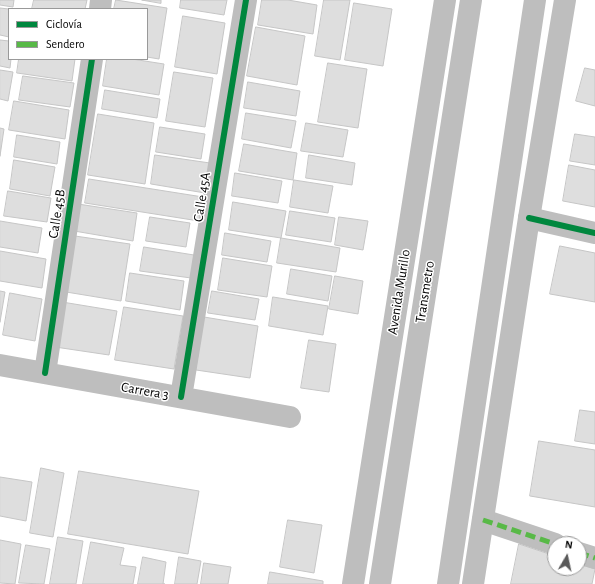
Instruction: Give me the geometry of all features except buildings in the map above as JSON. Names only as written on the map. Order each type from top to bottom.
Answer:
[{"type":"street","name":"Calle 45A","points":[[181,397],[246,0]]},
{"type":"street","name":"Avenida Murillo","points":[[353,584],[446,0]]},
{"type":"street","name":"Transmetro","points":[[380,584],[471,0]]},
{"type":"street","points":[[448,584],[535,0]]},
{"type":"street","points":[[473,584],[565,0]]},
{"type":"street","name":"Calle 45B","points":[[45,373],[92,60]]},
{"type":"street","points":[[530,218],[595,233]]},
{"type":"street","name":"Carrera 3","points":[[0,365],[290,416]]},
{"type":"street","points":[[483,520],[547,541]]},
{"type":"marked path","points":[[483,520],[547,541]]},
{"type":"marked path","points":[[587,556],[595,558]]},
{"type":"cycle path","points":[[181,397],[246,0]]},
{"type":"cycle path","points":[[45,373],[92,60]]},
{"type":"cycle path","points":[[529,218],[595,233]]}]
